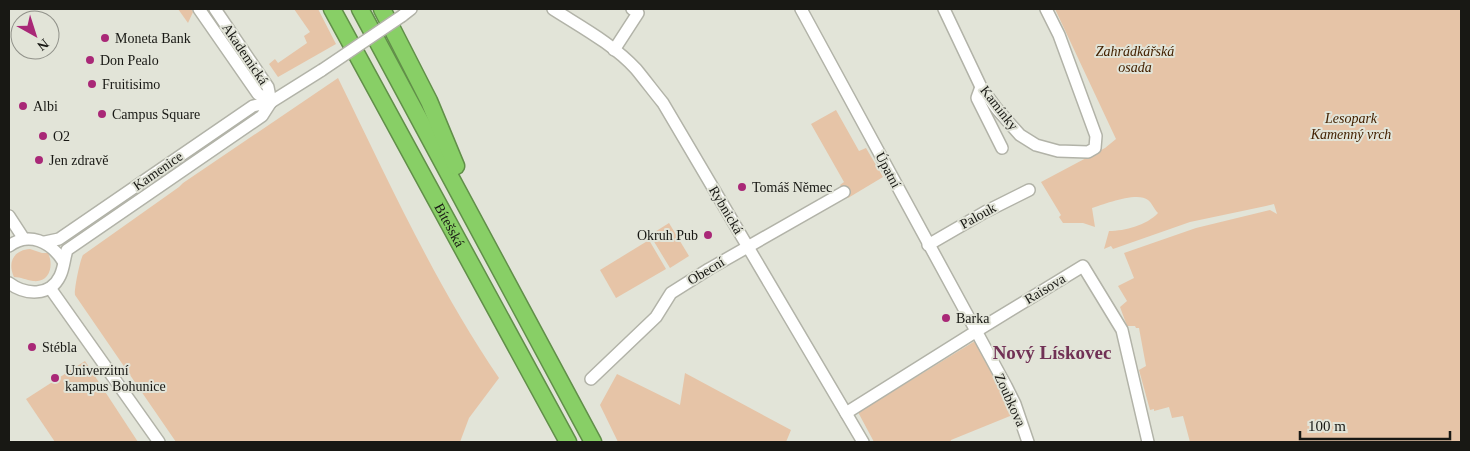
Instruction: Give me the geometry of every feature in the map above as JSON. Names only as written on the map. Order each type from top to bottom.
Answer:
[{"type":"highway","name":"Bítešská","points":[[332,9],[568,442]]},
{"type":"highway","name":"Bítešská","points":[[360,9],[593,442]]},
{"type":"highway","points":[[382,9],[429,101],[487,243]]},
{"type":"street","name":"Akademická","points":[[199,9],[258,94],[271,102]]},
{"type":"street","name":"Akademická","points":[[215,9],[268,87],[271,102]]},
{"type":"street","name":"Rybnická","points":[[553,9],[602,40],[614,50],[635,68],[663,103],[861,441]]},
{"type":"street","points":[[614,50],[638,13],[632,9]]},
{"type":"street","name":"Úpatní","points":[[801,9],[976,332]]},
{"type":"street","name":"Kamínky","points":[[944,9],[981,87],[1010,125],[1030,142],[1044,148],[1088,152],[1096,148],[1097,142],[1093,126],[1059,34],[1046,9]]},
{"type":"street","name":"Kamenice","points":[[45,242],[59,238],[253,106],[271,102],[322,70],[406,12]]},
{"type":"street","points":[[981,87],[977,98],[1002,148]]},
{"type":"street","name":"Kamenice","points":[[50,288],[59,279],[67,250],[262,116],[271,102]]},
{"type":"street","name":"Palouk","points":[[928,245],[985,212],[1029,190]]},
{"type":"street","name":"Obecní","points":[[591,380],[656,317],[671,293],[844,192]]},
{"type":"street","points":[[9,216],[24,239]]},
{"type":"street","points":[[9,245],[24,239],[45,242],[55,249],[63,261]]},
{"type":"street","name":"Raisova","points":[[846,413],[1083,266],[1122,330],[1148,442]]},
{"type":"street","points":[[12,287],[37,293],[50,288],[159,442]]},
{"type":"street","name":"Zoubkova","points":[[976,332],[1015,404],[1028,442]]},
{"type":"green space","points":[[178,9],[191,9],[193,12],[188,23]]},
{"type":"green space","points":[[294,9],[318,9],[336,44],[278,77],[269,64],[275,59],[278,63],[307,43],[304,36],[310,32]]},
{"type":"green space","points":[[1055,9],[1461,9],[1461,442],[1190,442],[1183,416],[1172,418],[1169,407],[1154,411],[1154,409],[1150,410],[1139,370],[1146,366],[1139,328],[1127,326],[1120,307],[1127,301],[1118,286],[1134,278],[1124,253],[1196,228],[1270,210],[1277,214],[1274,204],[1190,222],[1113,249],[1111,246],[1104,249],[1109,231],[1135,227],[1148,221],[1158,213],[1148,200],[1137,197],[1129,198],[1112,201],[1092,208],[1095,227],[1083,223],[1063,223],[1059,217],[1061,215],[1041,182],[1105,148],[1116,139]]},
{"type":"green space","points":[[338,78],[433,269],[499,378],[469,418],[460,442],[176,442],[75,295],[75,287],[83,255],[183,183]]},
{"type":"green space","points":[[836,110],[859,151],[866,148],[883,177],[848,198],[840,185],[844,182],[811,124]]},
{"type":"green space","points":[[669,223],[689,256],[670,268],[650,235]]},
{"type":"green space","points":[[649,240],[666,269],[616,298],[600,270]]},
{"type":"green space","points":[[30,249],[48,253],[50,258],[49,272],[47,276],[39,281],[14,277],[12,272],[11,266],[16,254]]},
{"type":"green space","points":[[975,341],[1015,414],[950,442],[874,442],[859,412]]},
{"type":"green space","points":[[85,361],[138,442],[55,442],[26,399]]},
{"type":"green space","points":[[685,373],[791,430],[786,442],[618,442],[600,405],[617,374],[680,405]]},
{"type":"place","name":"Moneta Bank","points":[[105,38]]},
{"type":"place","name":"Don Pealo","points":[[90,60]]},
{"type":"place","name":"Fruitisimo","points":[[92,84]]},
{"type":"place","name":"Albi","points":[[23,106]]},
{"type":"place","name":"Campus Square","points":[[102,114]]},
{"type":"place","name":"O2","points":[[43,136]]},
{"type":"place","name":"Jen zdravě","points":[[39,160]]},
{"type":"place","name":"Tomáš Němec","points":[[742,187]]},
{"type":"place","name":"Okruh Pub","points":[[708,235]]},
{"type":"place","name":"Barka","points":[[946,318]]},
{"type":"place","name":"Stébla","points":[[32,347]]},
{"type":"place","name":"Univerzitní kampus Bohunice","points":[[55,378]]},
{"type":"district","name":"Nový Lískovec","points":[[1052,352]]},
{"type":"park label","name":"Zahrádkářská osada","points":[[1135,59]]},
{"type":"park label","name":"Lesopark Kamenný vrch","points":[[1351,126]]}]
